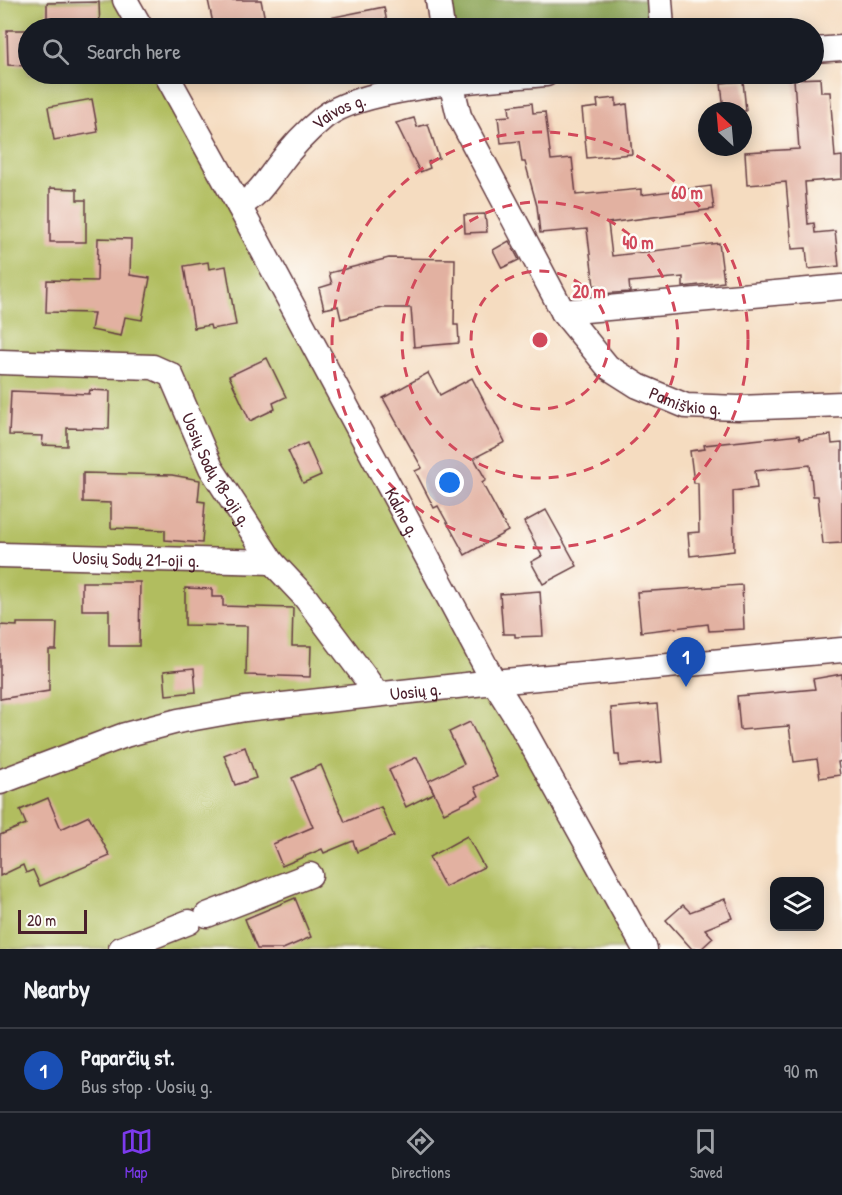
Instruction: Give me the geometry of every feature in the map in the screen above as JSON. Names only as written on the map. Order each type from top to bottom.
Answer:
[{"type":"street","points":[[125,0],[135,18]]},
{"type":"street","points":[[438,0],[441,18]]},
{"type":"street","points":[[660,0],[661,18]]},
{"type":"street","points":[[824,49],[842,48]]},
{"type":"street","name":"Kalno g.","points":[[172,84],[240,206],[494,682],[520,723],[645,949]]},
{"type":"street","name":"Vaivos g.","points":[[240,206],[263,188],[299,142],[325,116],[353,100],[427,84]]},
{"type":"street","name":"Pamiškio g.","points":[[451,84],[459,116],[563,312],[608,367],[638,386],[686,406],[738,408],[842,404]]},
{"type":"street","points":[[563,312],[842,287]]},
{"type":"street","name":"Uosių Sodų 18-oji g.","points":[[0,362],[153,367],[171,375],[211,468],[272,562],[305,597],[372,687],[373,694]]},
{"type":"street","name":"Uosių Sodų 21-oji g.","points":[[0,555],[272,562]]},
{"type":"street","name":"Uosių g.","points":[[0,782],[124,735],[178,721],[245,709],[494,682],[842,650]]},
{"type":"street","points":[[121,949],[310,875]]},
{"type":"green space","points":[[0,0],[122,0],[132,18],[18,18],[18,84],[167,84],[639,949],[0,949]]},
{"type":"green space","points":[[450,0],[649,0],[649,18],[452,18]]},
{"type":"building","points":[[208,0],[261,0],[265,18],[212,18]]},
{"type":"building","points":[[99,2],[100,18],[47,18],[47,3]]},
{"type":"building","points":[[384,7],[386,18],[329,18]]},
{"type":"building","points":[[7,30],[18,30],[18,66],[8,65]]},
{"type":"building","points":[[721,84],[743,84],[745,102],[723,102]]},
{"type":"building","points":[[794,84],[820,84],[821,92],[830,92],[835,157],[842,156],[842,179],[805,182],[808,224],[814,223],[815,233],[835,231],[839,266],[808,269],[806,248],[792,249],[786,182],[747,185],[745,156],[752,156],[752,152],[799,149]]},
{"type":"building","points":[[616,98],[616,106],[627,104],[632,154],[587,158],[582,109],[598,107],[597,100]]},
{"type":"building","points":[[92,99],[98,132],[54,140],[48,107]]},
{"type":"building","points":[[532,103],[533,113],[545,112],[551,160],[572,158],[576,195],[641,189],[641,195],[711,186],[714,209],[608,223],[612,256],[719,243],[724,282],[683,287],[683,277],[629,282],[630,292],[599,294],[597,285],[594,286],[587,229],[540,233],[537,206],[525,162],[522,162],[519,141],[501,143],[498,117],[510,116],[509,106]]},
{"type":"building","points":[[414,118],[417,127],[428,124],[439,158],[428,162],[430,168],[420,172],[396,123]]},
{"type":"building","points":[[50,188],[77,189],[77,200],[86,200],[86,242],[50,242]]},
{"type":"building","points":[[485,214],[487,232],[465,233],[464,215]]},
{"type":"building","points":[[98,238],[131,239],[130,275],[150,278],[142,320],[125,317],[121,336],[91,330],[94,313],[46,312],[47,280],[97,281]]},
{"type":"building","points":[[509,241],[519,260],[502,268],[493,250]]},
{"type":"building","points":[[389,258],[455,259],[454,325],[458,325],[459,343],[414,347],[411,308],[383,308],[341,319],[338,306],[324,309],[319,288],[332,284],[329,273]]},
{"type":"building","points":[[208,262],[209,269],[226,266],[236,325],[211,329],[210,325],[194,328],[184,266]]},
{"type":"building","points":[[267,358],[286,397],[273,403],[275,409],[250,421],[229,376]]},
{"type":"building","points":[[428,373],[440,395],[472,378],[505,442],[474,458],[486,480],[482,483],[508,531],[465,555],[438,506],[434,508],[415,471],[422,468],[383,398]]},
{"type":"building","points":[[90,390],[110,391],[109,429],[67,428],[67,446],[42,445],[43,436],[9,435],[11,391],[89,394]]},
{"type":"building","points":[[799,435],[800,439],[831,435],[832,444],[842,443],[842,543],[823,544],[818,496],[813,496],[810,465],[755,471],[757,488],[733,491],[734,551],[690,556],[688,533],[699,532],[698,483],[694,483],[690,451],[705,449],[704,445]]},
{"type":"building","points":[[307,443],[321,475],[303,483],[288,451]]},
{"type":"building","points":[[83,473],[172,475],[200,480],[198,501],[205,502],[202,543],[165,540],[165,530],[111,528],[111,503],[83,502]]},
{"type":"building","points":[[546,510],[577,566],[543,584],[531,562],[542,556],[524,522]]},
{"type":"building","points":[[82,582],[140,582],[139,646],[109,646],[109,610],[82,610]]},
{"type":"building","points":[[742,585],[744,629],[709,631],[708,624],[641,632],[637,592]]},
{"type":"building","points":[[185,588],[212,589],[212,597],[223,597],[223,606],[293,608],[292,646],[311,646],[310,677],[246,675],[247,626],[185,625]]},
{"type":"building","points":[[540,591],[543,636],[515,637],[515,634],[503,634],[500,594]]},
{"type":"building","points":[[17,623],[57,623],[56,650],[49,650],[49,691],[0,699],[0,625],[17,626]]},
{"type":"building","points":[[194,668],[196,692],[166,695],[164,671]]},
{"type":"building","points":[[842,674],[842,761],[838,762],[840,775],[820,778],[817,759],[794,762],[789,726],[740,730],[737,696],[815,689],[813,679]]},
{"type":"building","points":[[657,704],[662,762],[620,766],[619,755],[615,755],[611,708]]},
{"type":"building","points":[[470,722],[497,777],[475,787],[479,796],[444,813],[428,781],[464,764],[449,732]]},
{"type":"building","points":[[245,747],[256,778],[235,785],[224,755]]},
{"type":"building","points":[[417,757],[434,793],[406,807],[389,770]]},
{"type":"building","points":[[321,765],[345,822],[381,807],[394,836],[357,852],[353,841],[324,853],[322,849],[282,866],[273,844],[313,827],[292,778]]},
{"type":"building","points":[[48,798],[61,829],[89,816],[110,856],[40,886],[33,870],[26,873],[23,865],[0,876],[0,835],[26,824],[20,810]]},
{"type":"building","points":[[467,836],[484,867],[445,887],[429,857]]},
{"type":"building","points":[[295,898],[311,937],[283,949],[257,949],[245,919]]},
{"type":"building","points":[[725,899],[732,918],[705,929],[713,938],[701,949],[692,949],[666,920],[683,905],[690,912]]},
{"type":"place","name":"Paparčių st.","points":[[686,687]]}]
